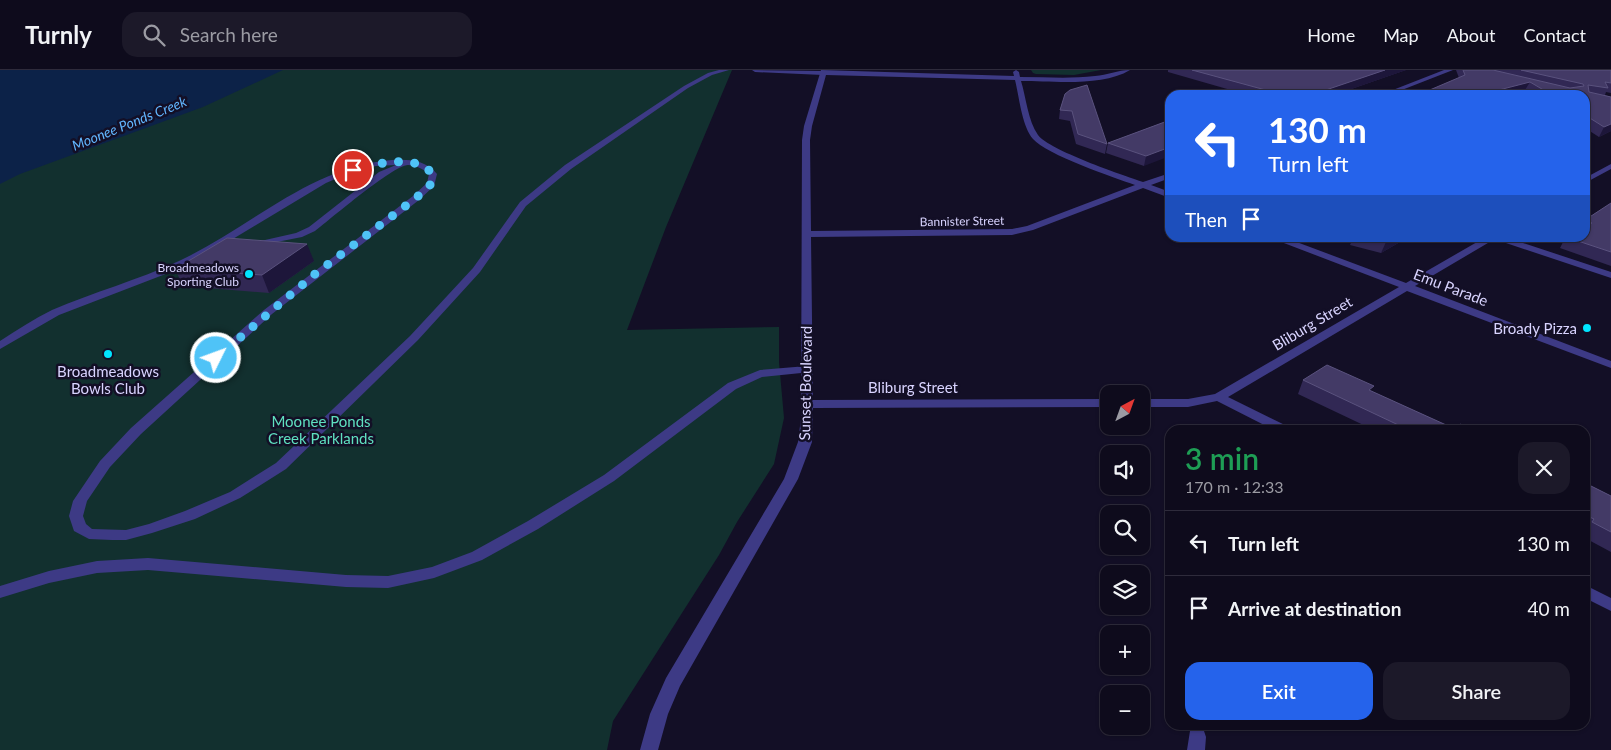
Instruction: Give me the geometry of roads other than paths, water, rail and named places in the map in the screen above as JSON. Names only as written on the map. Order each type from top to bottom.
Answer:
[{"type":"street","points":[[0,346],[36,323],[56,313],[201,254],[291,200],[332,178],[372,165],[409,163],[428,168],[432,174],[431,184],[416,198],[268,312],[136,431],[105,464],[80,501],[76,516],[79,527],[90,534],[126,535],[190,515],[235,495],[281,466],[414,338],[477,270],[523,204],[550,180],[686,87],[710,74],[726,70]]},
{"type":"street","points":[[755,70],[1018,79],[1091,79],[1127,70]]},
{"type":"street","points":[[1016,70],[1033,130],[1040,142],[1061,153],[1165,193]]},
{"type":"street","points":[[1396,90],[1450,70]]},
{"type":"street","name":"Sunset Boulevard","points":[[649,750],[659,714],[672,683],[791,480],[805,442],[807,370],[806,140],[808,126],[824,71]]},
{"type":"street","points":[[245,247],[299,235],[312,229],[382,174],[409,163]]},
{"type":"street","points":[[1590,178],[1611,166]]},
{"type":"street","name":"Bannister Street","points":[[805,234],[1012,232],[1030,228],[1165,177]]},
{"type":"street","name":"Emu Parade","points":[[1290,242],[1611,365]]},
{"type":"street","name":"Bliburg Street","points":[[1150,403],[1188,403],[1219,397],[1483,242]]},
{"type":"street","points":[[1512,242],[1611,275]]},
{"type":"street","points":[[201,254],[227,250]]},
{"type":"street","points":[[0,592],[48,577],[97,567],[148,564],[346,582],[388,582],[434,572],[477,556],[609,478],[732,386],[760,374],[807,370]]},
{"type":"street","points":[[1219,397],[1274,425]]},
{"type":"street","name":"Bliburg Street","points":[[806,404],[1100,403]]},
{"type":"street","points":[[1590,594],[1611,605]]},
{"type":"water","name":"Moonee Ponds Creek","points":[[0,70],[283,70],[203,107],[20,174],[0,184]]},
{"type":"place","name":"Broadmeadows Sporting Club","points":[[249,274]]},
{"type":"place","name":"Broady Pizza","points":[[1587,328]]},
{"type":"place","name":"Broadmeadows Bowls Club","points":[[108,354]]},
{"type":"park label","name":"Moonee Ponds Creek Parklands","points":[[321,430]]}]
